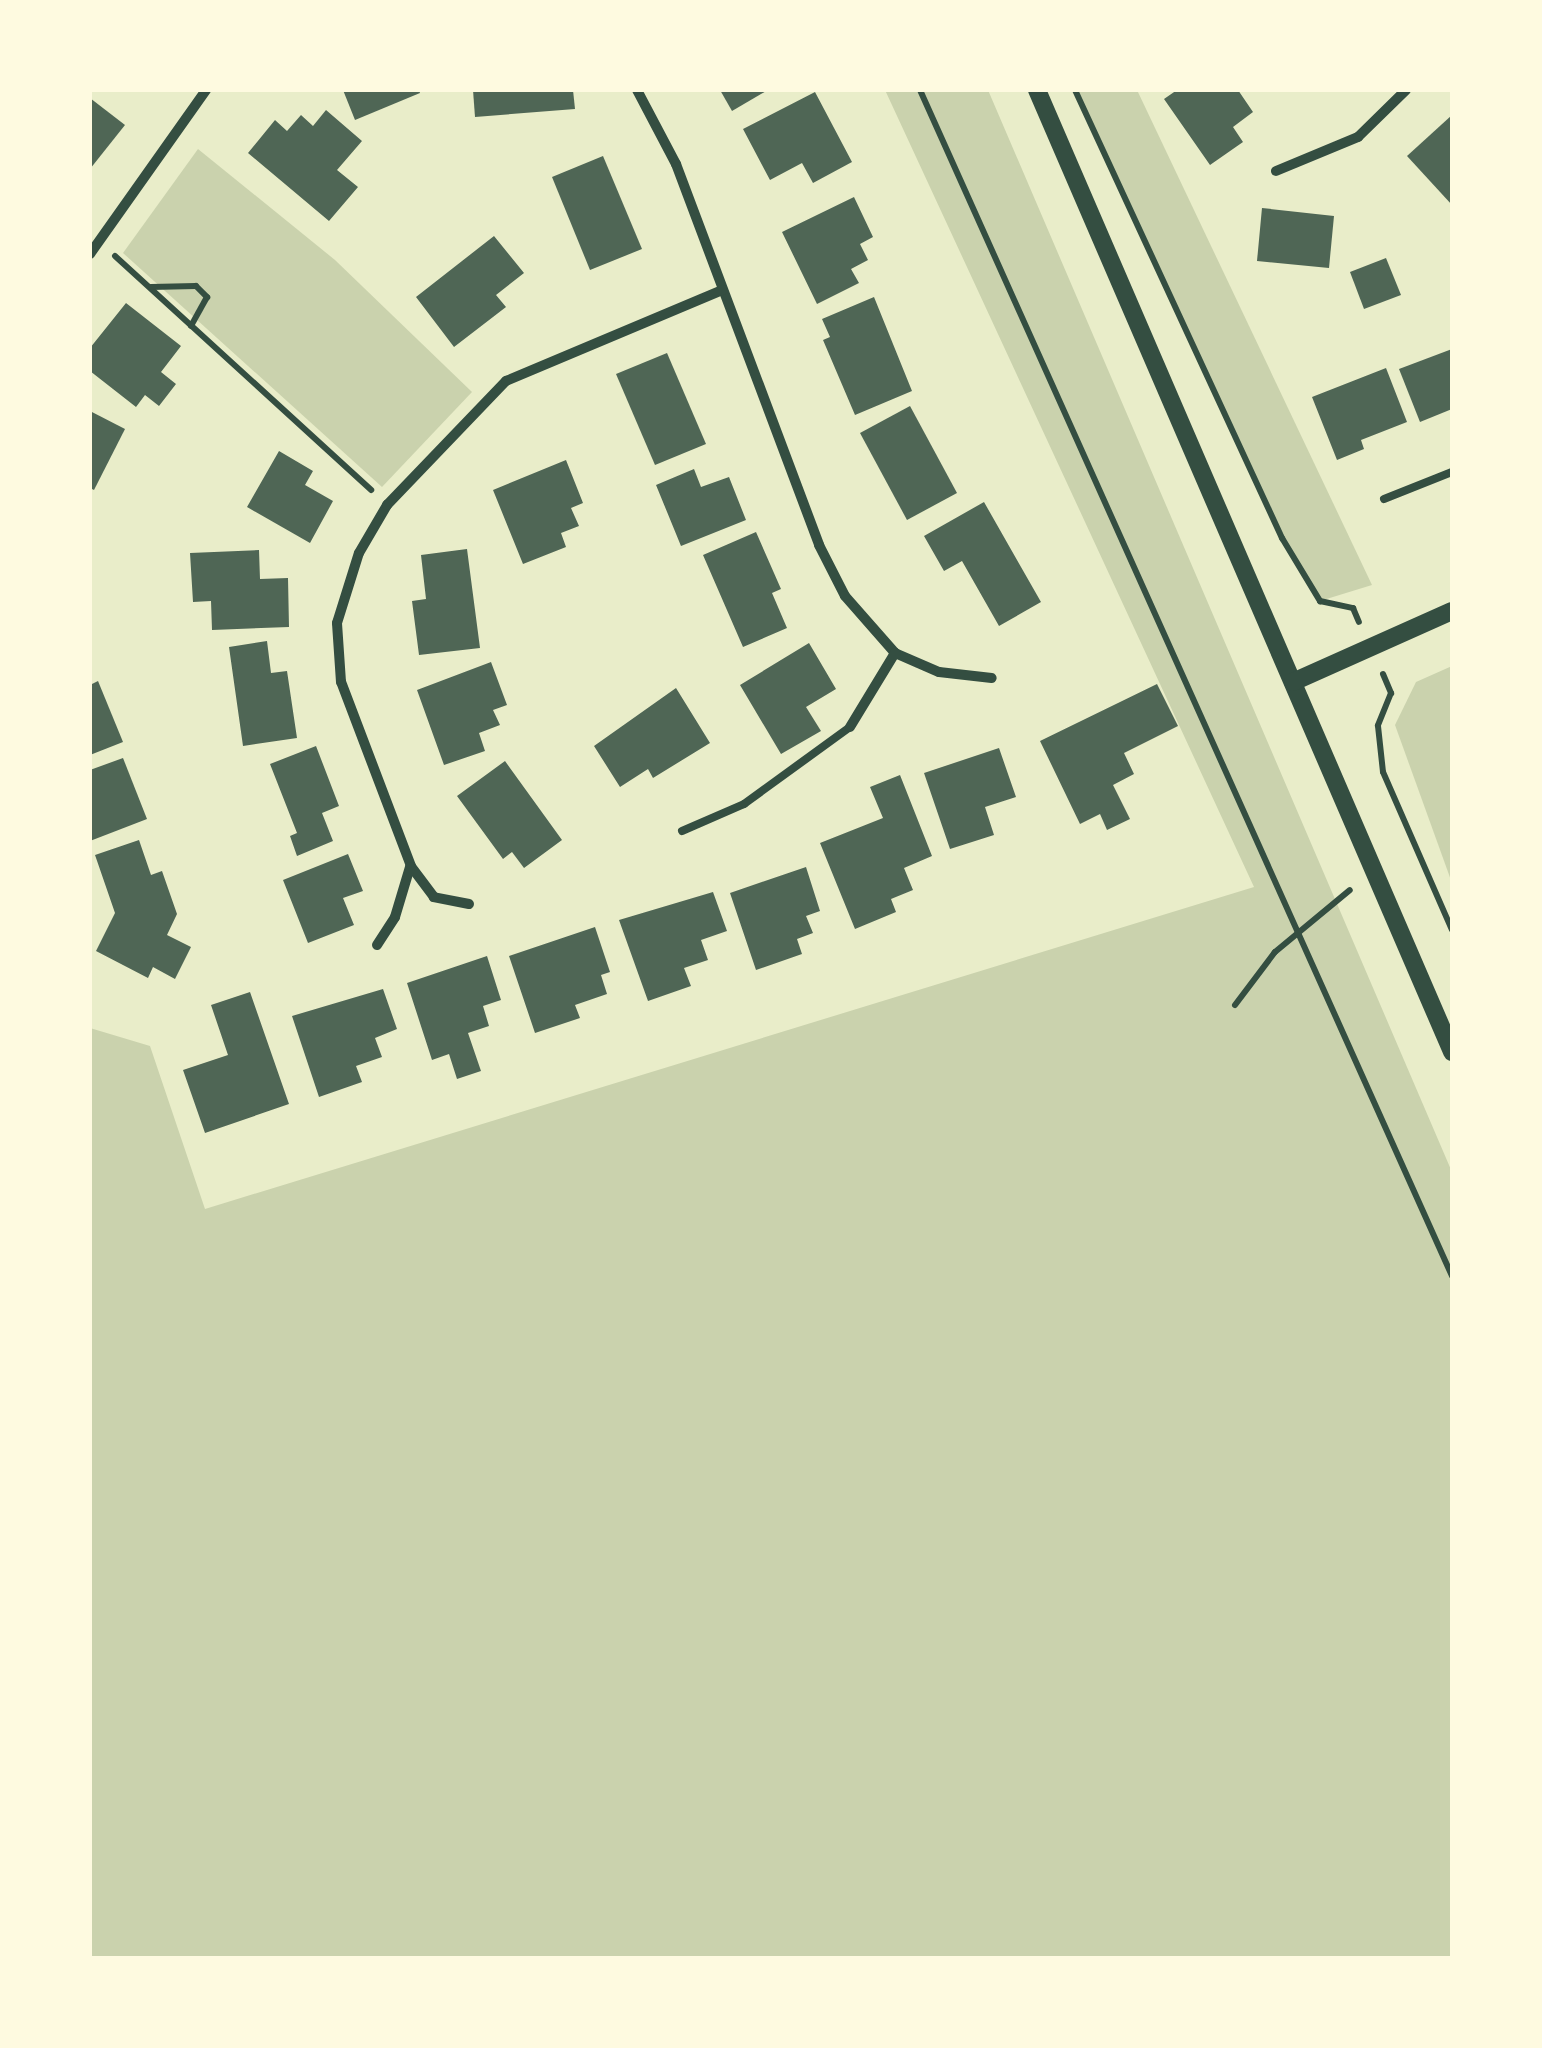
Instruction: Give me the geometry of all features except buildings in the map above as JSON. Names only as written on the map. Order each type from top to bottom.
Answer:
[{"type":"street","points":[[90,254],[206,90]]},
{"type":"street","points":[[638,90],[676,164],[830,570],[896,653],[939,672],[992,678]]},
{"type":"street","points":[[1037,90],[1452,1052]]},
{"type":"street","points":[[1276,172],[1358,137],[1406,90]]},
{"type":"street","points":[[469,904],[434,897],[410,866],[336,654],[337,623],[360,553],[387,505],[506,381],[723,290]]},
{"type":"street","points":[[1293,682],[1452,612]]},
{"type":"street","points":[[850,727],[896,653]]},
{"type":"street","points":[[376,945],[395,916],[410,866]]},
{"type":"lane","points":[[1384,499],[1452,472]]},
{"type":"lane","points":[[682,830],[744,804],[850,727]]},
{"type":"path","points":[[920,90],[1452,1276]]},
{"type":"path","points":[[1075,90],[1282,538],[1320,601],[1353,608],[1391,693],[1378,726],[1384,772],[1452,930]]},
{"type":"path","points":[[99,242],[387,505]]},
{"type":"path","points":[[149,287],[196,286],[207,297],[191,326]]},
{"type":"path","points":[[1236,1005],[1299,930],[1375,873]]},
{"type":"green space","points":[[885,90],[988,90],[1452,1172],[1452,1958],[90,1958],[90,1028],[150,1046],[205,1209],[1254,887]]},
{"type":"green space","points":[[1075,90],[1137,90],[1372,585],[1320,601],[1282,538]]},
{"type":"green space","points":[[198,149],[335,260],[472,392],[382,487],[123,253]]},
{"type":"green space","points":[[1452,666],[1452,883],[1395,725],[1416,682]]}]
